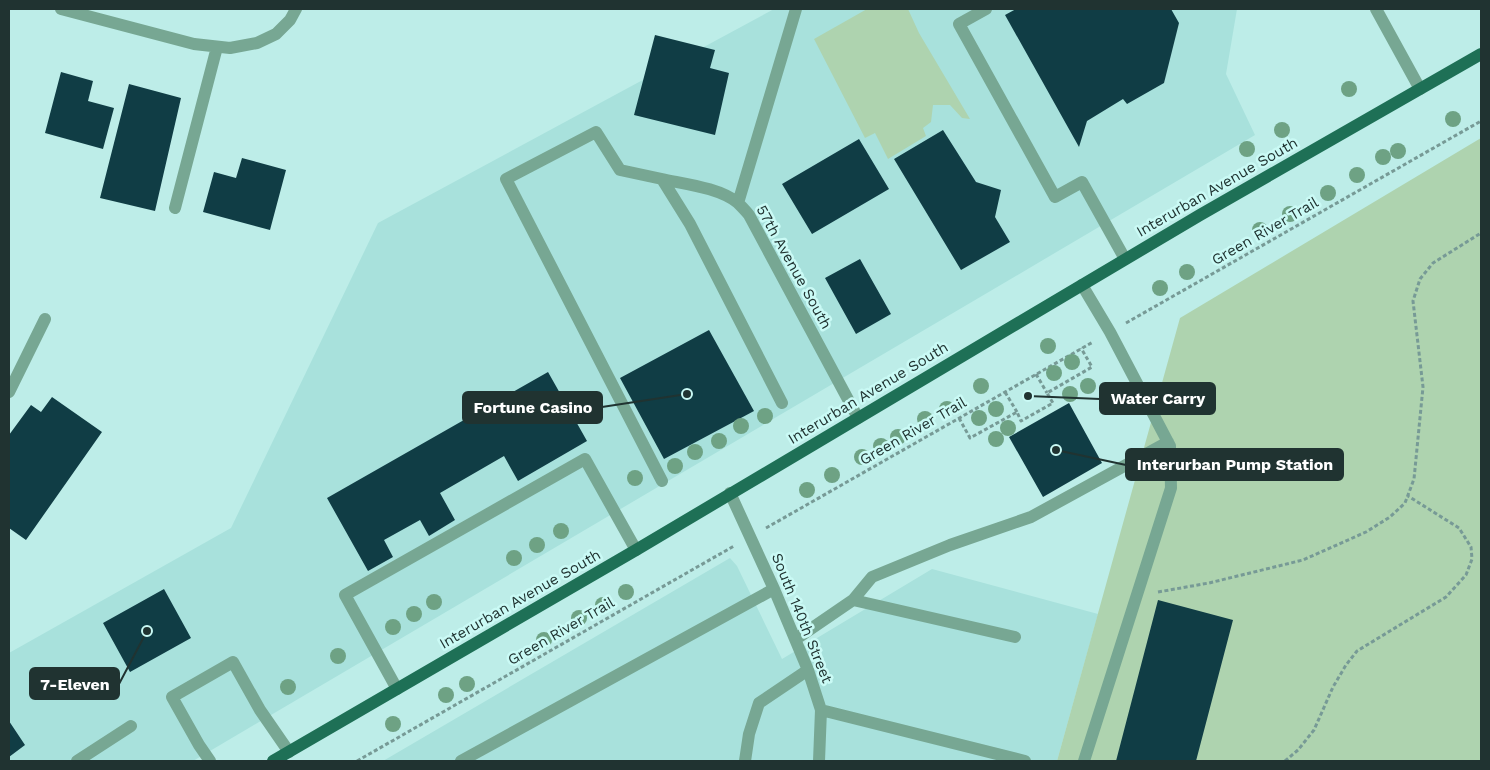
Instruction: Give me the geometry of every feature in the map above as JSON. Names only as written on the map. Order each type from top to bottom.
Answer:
[{"type":"main road","name":"Interurban Avenue South","points":[[273,761],[636,550],[1125,259],[1481,54]]},
{"type":"street","points":[[61,9],[194,44],[230,48],[257,43],[276,34],[290,20],[296,9]]},
{"type":"street","points":[[738,202],[796,9]]},
{"type":"street","points":[[986,9],[959,24],[978,59],[1055,197],[1082,182],[1125,259]]},
{"type":"street","points":[[1376,9],[1420,89]]},
{"type":"street","points":[[175,208],[217,47]]},
{"type":"street","name":"57th Avenue South","points":[[662,481],[506,180],[596,132],[620,170],[714,191],[738,202],[749,215],[858,418]]},
{"type":"street","points":[[662,179],[690,224],[782,403]]},
{"type":"street","points":[[1082,285],[1110,332],[1170,446],[1171,488],[1084,761]]},
{"type":"street","points":[[9,392],[46,319]]},
{"type":"street","points":[[796,638],[853,600],[872,577],[950,545],[1031,517],[1168,442]]},
{"type":"street","points":[[397,689],[345,595],[584,459],[636,550]]},
{"type":"street","name":"South 140th Street","points":[[730,493],[796,638],[808,670],[821,710],[819,761]]},
{"type":"street","points":[[461,761],[774,589]]},
{"type":"street","points":[[853,600],[1015,637]]},
{"type":"street","points":[[210,761],[172,697],[233,662],[260,710],[289,752]]},
{"type":"street","points":[[745,761],[749,734],[759,703],[808,670]]},
{"type":"street","points":[[821,710],[1026,761]]},
{"type":"street","points":[[77,761],[131,726]]},
{"type":"path","name":"Green River Trail","points":[[357,761],[1481,121]]},
{"type":"path","points":[[1136,596],[1210,583],[1303,560],[1366,532],[1390,517],[1405,503],[1414,479],[1423,387],[1413,302],[1420,279],[1433,262],[1481,234]]},
{"type":"path","points":[[1047,393],[1092,367],[1082,348]]},
{"type":"path","points":[[1005,392],[1021,421],[1053,403],[1036,374]]},
{"type":"path","points":[[959,418],[970,438],[1017,412]]},
{"type":"path","points":[[1285,761],[1298,750],[1314,730],[1337,680],[1357,651],[1446,597],[1466,575],[1472,559],[1471,547],[1459,528],[1408,496]]},
{"type":"shaded area","points":[[774,9],[1237,9],[1226,74],[1255,135],[193,761],[9,761],[9,653],[231,528],[378,223]]},
{"type":"shaded area","points":[[730,558],[737,566],[782,659],[932,569],[1098,614],[1057,761],[383,761]]},
{"type":"green space","points":[[867,9],[908,9],[919,33],[970,119],[962,118],[950,105],[933,105],[931,122],[923,128],[926,136],[888,159],[875,133],[865,138],[814,39]]},
{"type":"green space","points":[[1481,138],[1481,761],[1057,761],[1180,318]]},
{"type":"building","points":[[1016,9],[1171,9],[1179,23],[1164,83],[1127,104],[1123,99],[1087,121],[1079,147],[1005,15]]},
{"type":"building","points":[[655,35],[715,50],[710,68],[729,73],[715,135],[634,115]]},
{"type":"building","points":[[61,72],[93,81],[88,101],[114,108],[103,149],[45,133]]},
{"type":"building","points":[[129,84],[181,98],[155,211],[100,198]]},
{"type":"building","points":[[943,130],[976,182],[1001,190],[995,217],[1010,242],[961,270],[894,159]]},
{"type":"building","points":[[859,139],[889,189],[812,234],[782,184]]},
{"type":"building","points":[[242,158],[286,170],[270,230],[203,212],[214,172],[236,178]]},
{"type":"building","points":[[860,259],[891,314],[856,334],[825,278]]},
{"type":"building","points":[[709,330],[754,411],[664,459],[620,378]]},
{"type":"building","points":[[548,372],[587,441],[518,481],[504,456],[440,493],[455,520],[429,536],[420,520],[384,540],[393,557],[368,571],[327,498]]},
{"type":"building","points":[[52,397],[102,432],[26,540],[9,528],[9,435],[31,405],[41,412]]},
{"type":"building","points":[[1069,403],[1102,463],[1043,497],[1009,437]]},
{"type":"building","points":[[164,589],[191,638],[130,672],[103,623]]},
{"type":"building","points":[[1158,600],[1233,620],[1196,761],[1116,761]]},
{"type":"building","points":[[9,721],[25,745],[9,757]]},
{"type":"place","name":"Fortune Casino","points":[[687,394]]},
{"type":"place","name":"Water Carry","points":[[1028,396]]},
{"type":"place","name":"Interurban Pump Station","points":[[1056,450]]},
{"type":"place","name":"7-Eleven","points":[[147,631]]}]
